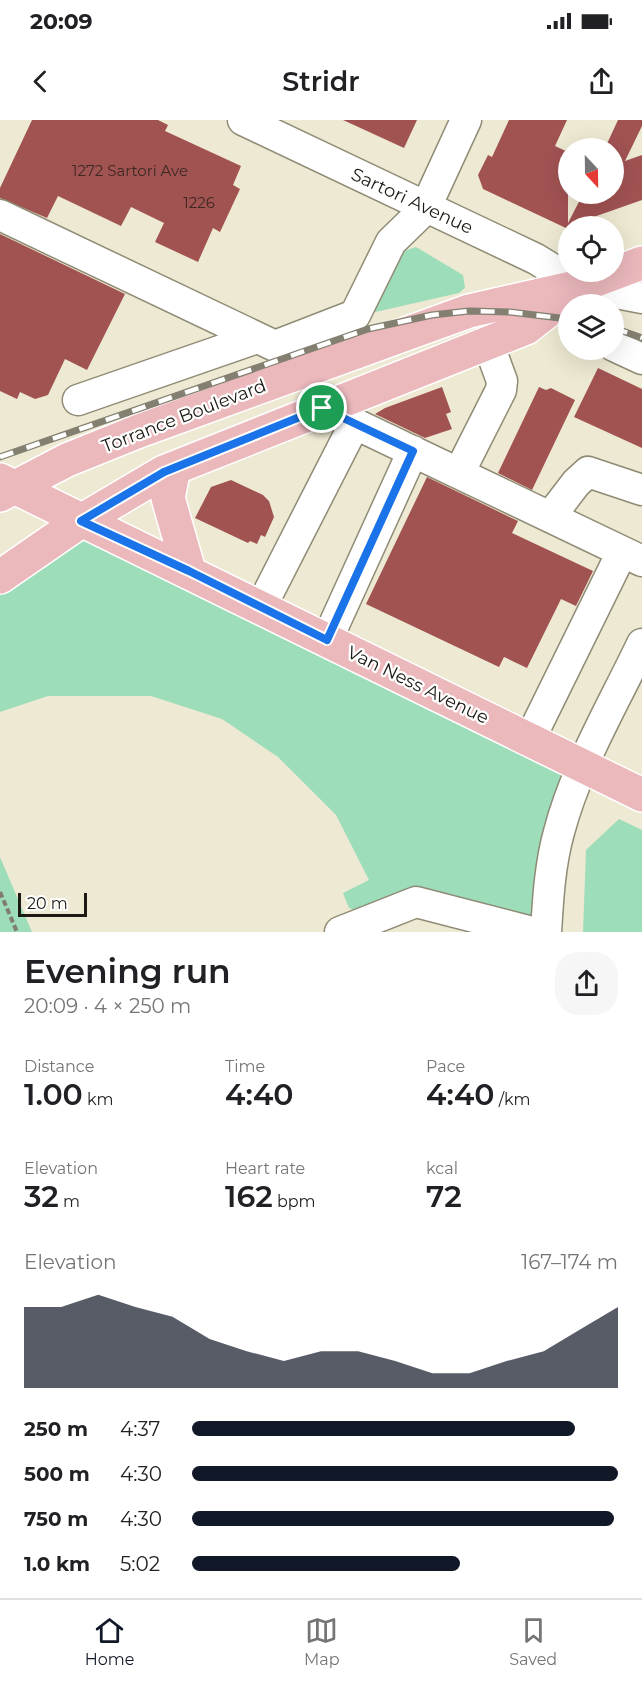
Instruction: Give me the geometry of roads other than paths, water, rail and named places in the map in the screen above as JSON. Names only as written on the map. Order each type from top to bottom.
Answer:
[{"type":"main road","name":"Torrance Boulevard","points":[[585,294],[642,263]]},
{"type":"main road","name":"Torrance Boulevard","points":[[4,488],[139,431],[469,311],[558,299]]},
{"type":"main road","name":"Torrance Boulevard","points":[[0,577],[81,521],[174,468],[526,328],[558,309]]},
{"type":"main road","points":[[174,468],[168,498],[189,571]]},
{"type":"main road","name":"Van Ness Avenue","points":[[4,488],[189,571],[583,768],[642,795]]},
{"type":"street","name":"Sartori Avenue","points":[[243,120],[425,209],[536,259],[582,294]]},
{"type":"street","points":[[0,216],[275,346],[355,315],[391,242],[425,209],[466,120]]},
{"type":"street","name":"Sartori Avenue","points":[[624,297],[642,298]]},
{"type":"street","points":[[78,400],[257,338]]},
{"type":"street","points":[[459,473],[501,390],[502,381],[488,343]]},
{"type":"street","points":[[624,351],[642,359]]},
{"type":"street","points":[[322,408],[632,557],[530,741]]},
{"type":"street","points":[[261,607],[355,423]]},
{"type":"street","points":[[327,640],[413,451]]},
{"type":"street","points":[[550,517],[576,483],[588,472],[642,490]]},
{"type":"street","points":[[546,932],[549,885],[558,834],[583,768],[642,644]]},
{"type":"street","points":[[340,932],[416,902],[532,932]]},
{"type":"railway","points":[[0,457],[368,329],[432,315],[469,311],[510,312],[558,318]]},
{"type":"railway","points":[[624,332],[642,338]]}]
